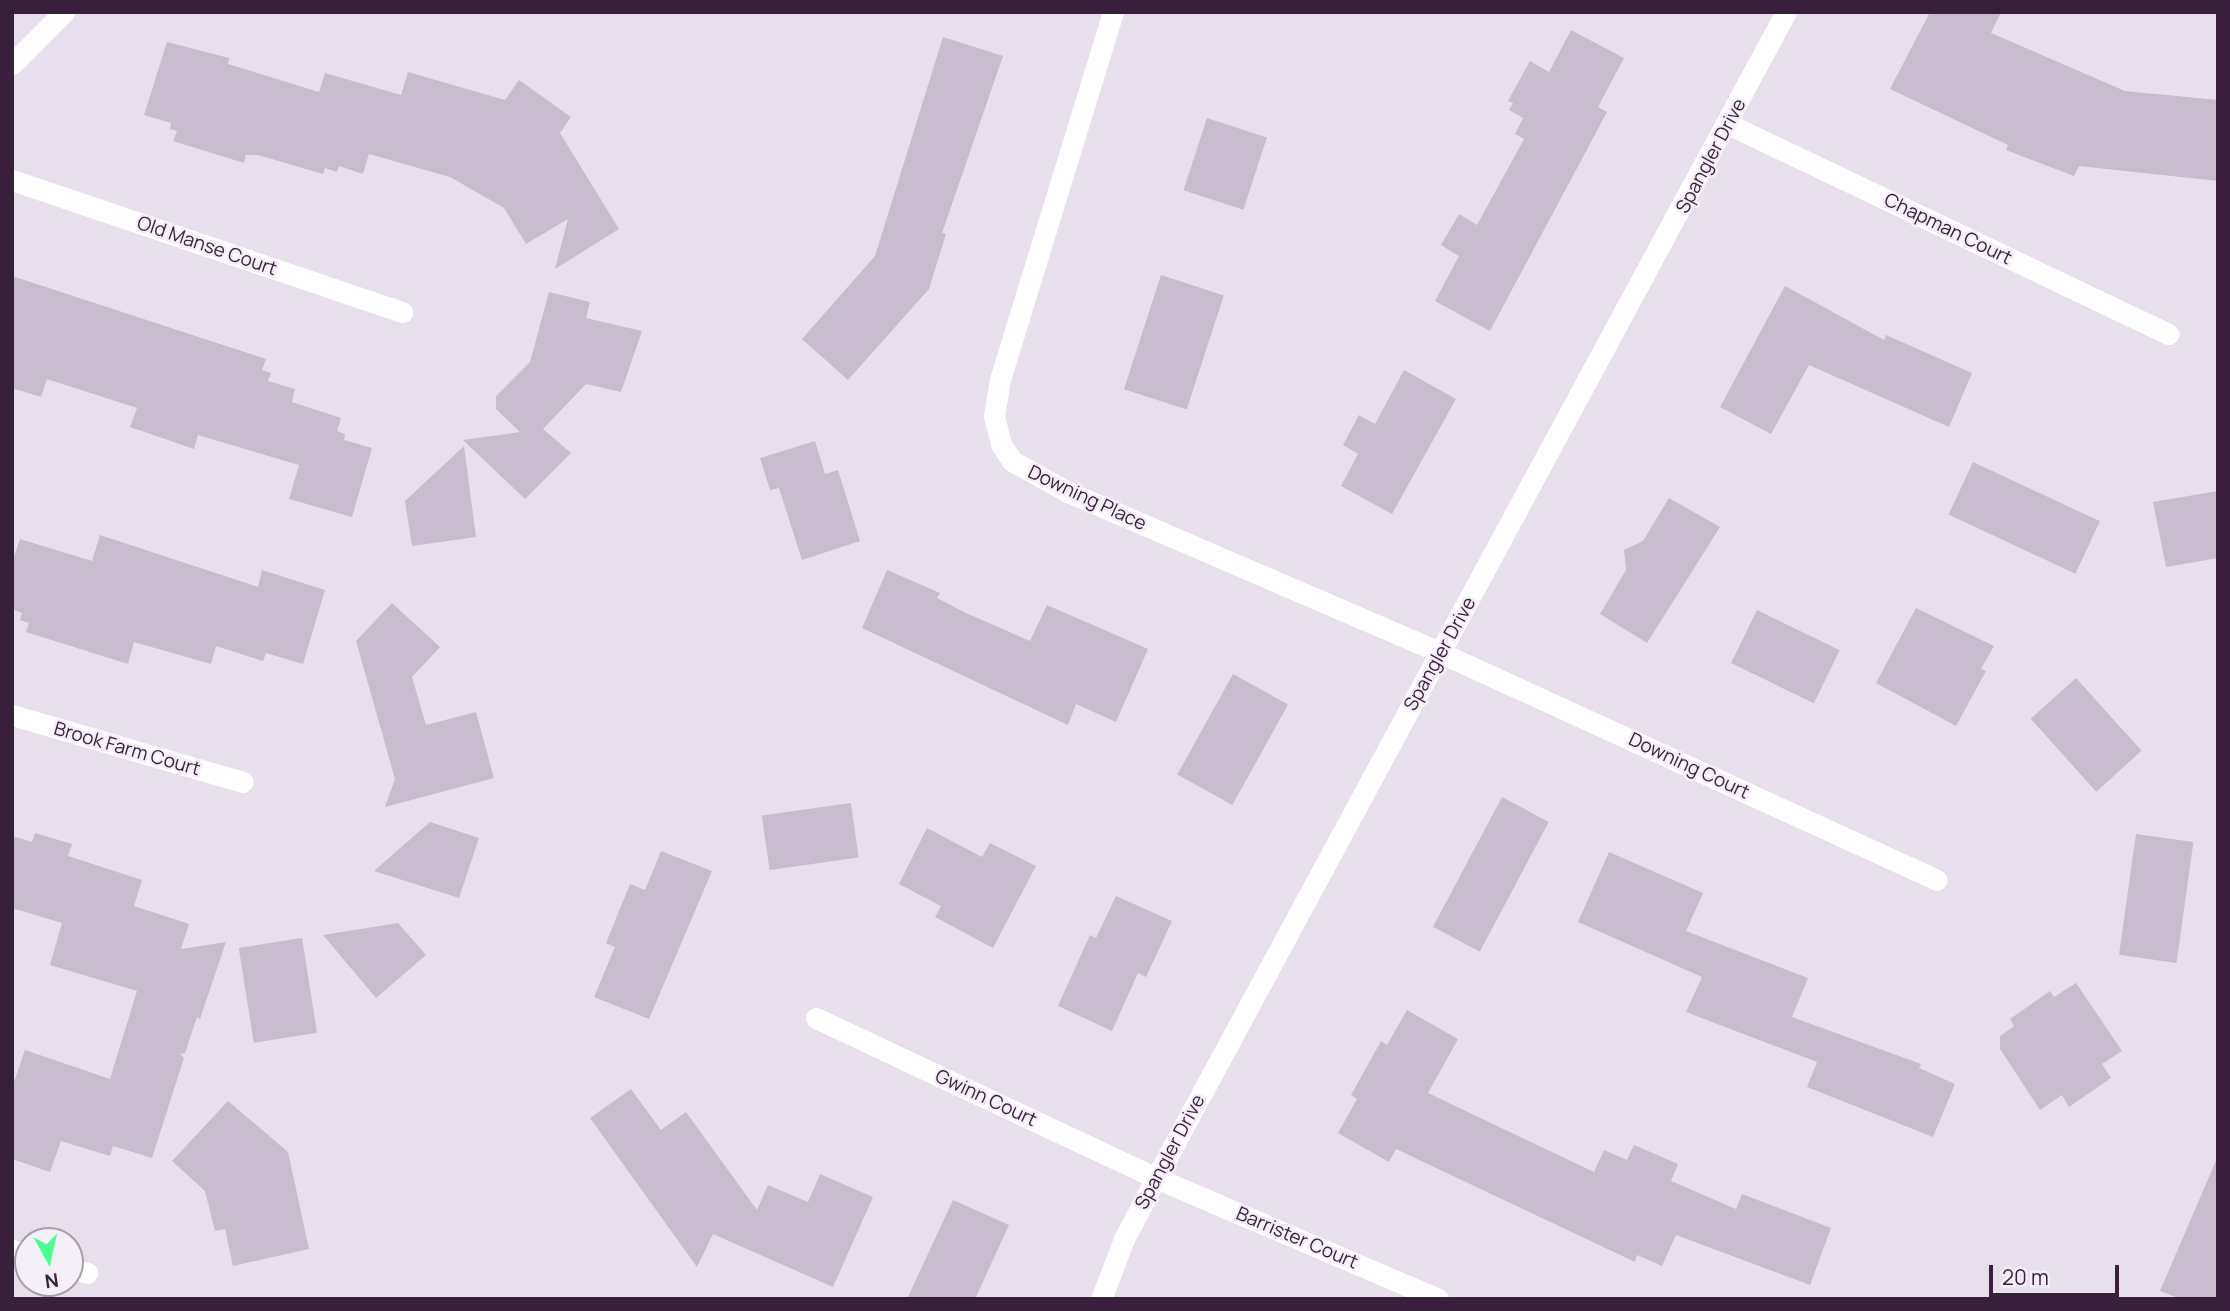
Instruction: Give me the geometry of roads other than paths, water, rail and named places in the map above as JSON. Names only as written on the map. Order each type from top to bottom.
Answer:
[{"type":"street","points":[[12,64],[64,12]]},
{"type":"street","name":"Downing Place","points":[[1113,12],[1000,379],[994,416],[1000,444],[1012,461],[1068,492],[1441,653]]},
{"type":"street","name":"Spangler Drive","points":[[1101,1299],[1124,1239],[1156,1178],[1728,124],[1786,12]]},
{"type":"street","name":"Chapman Court","points":[[1728,124],[2168,334]]},
{"type":"street","name":"Old Manse Court","points":[[12,180],[402,312]]},
{"type":"street","name":"Downing Court","points":[[1441,653],[1937,880]]},
{"type":"street","name":"Brook Farm Court","points":[[12,715],[242,782]]},
{"type":"street","name":"Gwinn Court","points":[[816,1018],[1156,1178]]},
{"type":"street","name":"Barrister Court","points":[[1156,1178],[1438,1299]]}]
